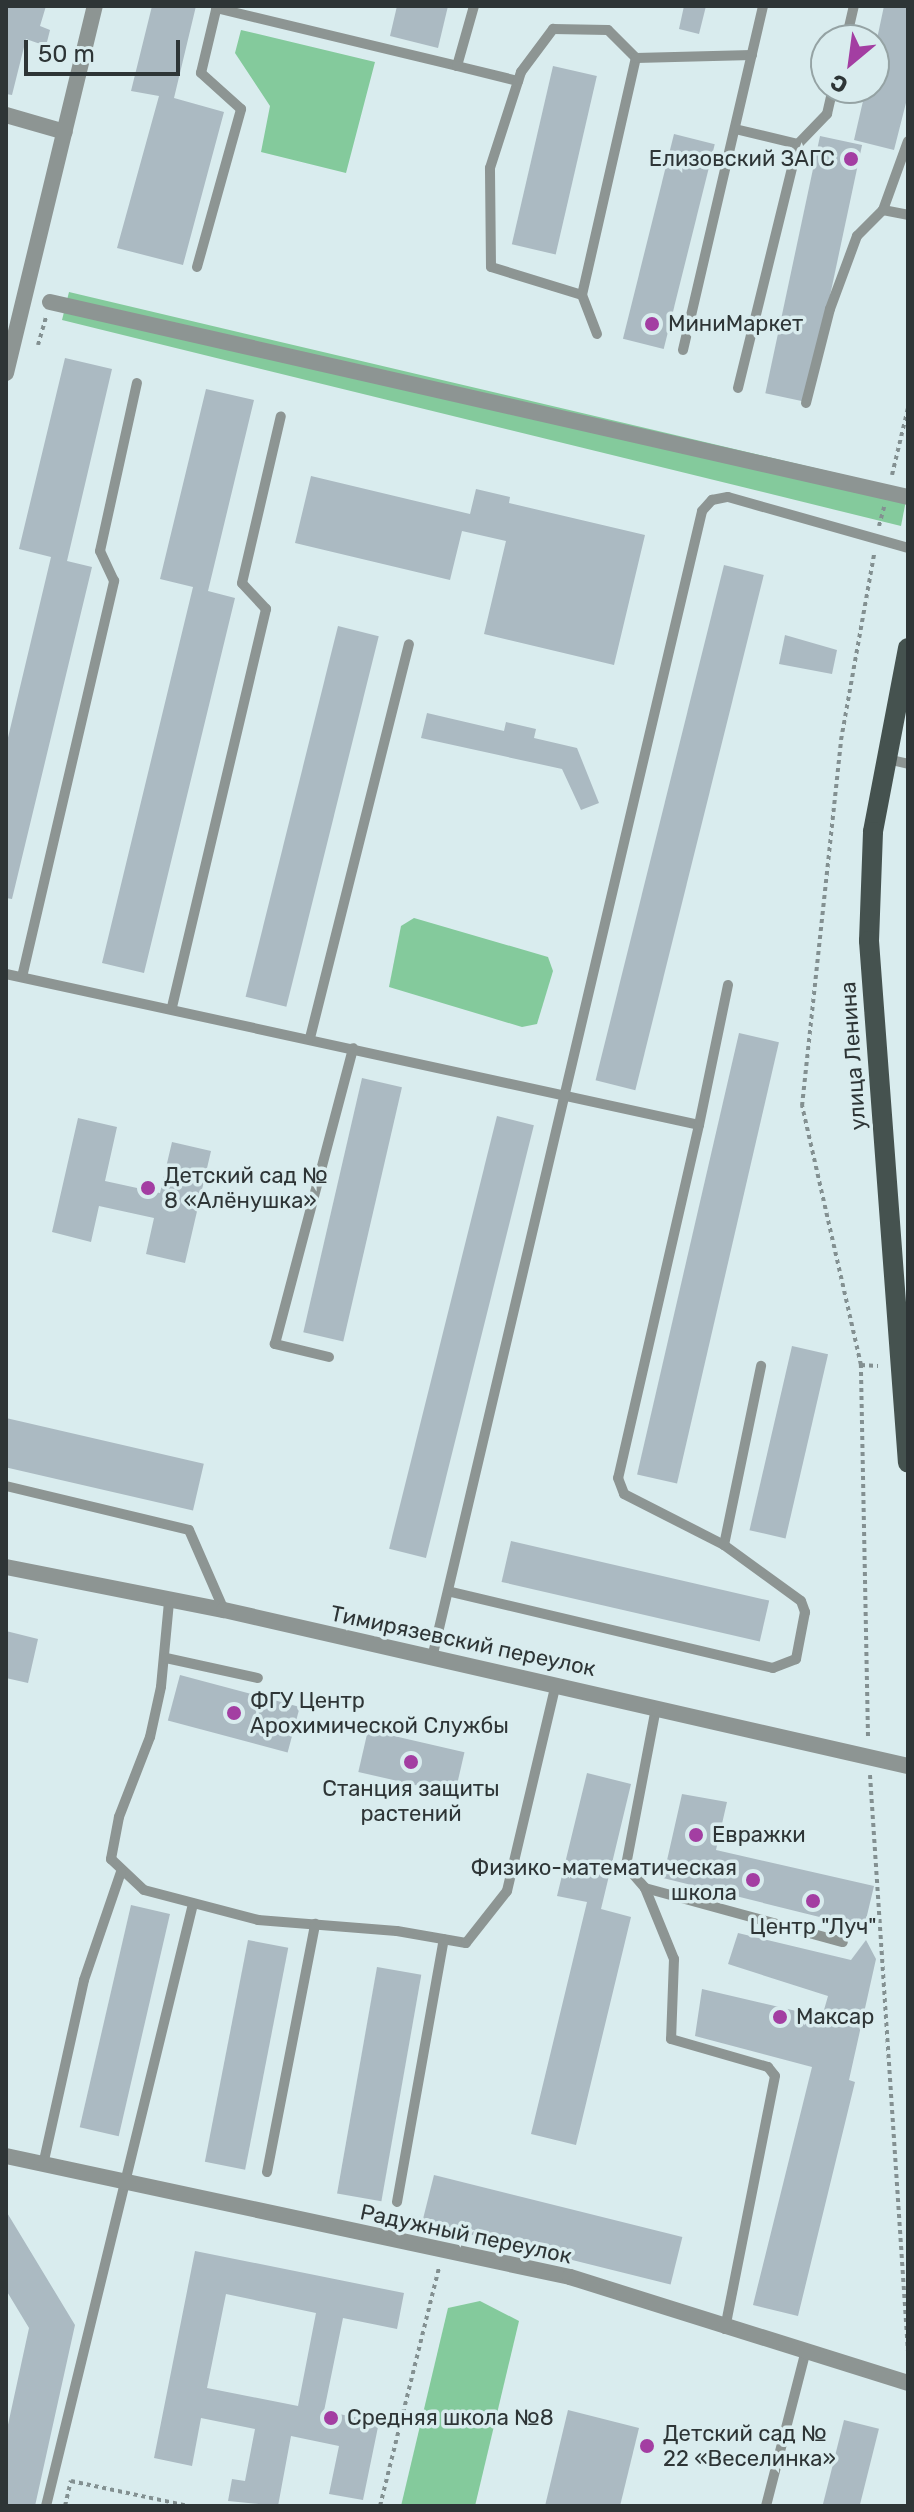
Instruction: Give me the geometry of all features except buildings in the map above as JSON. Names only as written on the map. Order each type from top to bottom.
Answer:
[{"type":"main road","name":"улица Ленина","points":[[908,648],[873,832],[869,941],[908,1463]]},
{"type":"street","points":[[6,373],[95,6]]},
{"type":"street","points":[[6,115],[65,132]]},
{"type":"street","points":[[50,302],[908,497]]},
{"type":"street","name":"Тимирязевский переулок","points":[[6,1567],[169,1602],[224,1610],[908,1766]]},
{"type":"street","name":"Радужный переулок","points":[[6,2156],[570,2277],[725,2329],[806,2350],[908,2383]]},
{"type":"lane","points":[[457,66],[474,6]]},
{"type":"lane","points":[[683,350],[763,6]]},
{"type":"lane","points":[[197,267],[241,109],[201,73],[217,7],[518,81]]},
{"type":"lane","points":[[582,295],[491,267],[490,168],[518,81],[553,29],[608,30],[636,58],[752,55]]},
{"type":"lane","points":[[597,334],[582,295],[636,58]]},
{"type":"lane","points":[[738,388],[798,144],[827,114],[829,104]]},
{"type":"lane","points":[[735,129],[798,144]]},
{"type":"lane","points":[[806,403],[830,309],[857,236],[883,210],[908,141]]},
{"type":"lane","points":[[883,210],[908,215]]},
{"type":"lane","points":[[22,977],[114,581],[100,551],[137,383]]},
{"type":"lane","points":[[172,1007],[266,609],[242,583],[281,416]]},
{"type":"lane","points":[[432,1658],[451,1592],[563,1096],[702,511],[712,500],[728,497],[908,548]]},
{"type":"lane","points":[[310,1038],[409,644]]},
{"type":"lane","points":[[886,758],[908,764]]},
{"type":"lane","points":[[6,974],[172,1007],[699,1125]]},
{"type":"lane","points":[[451,1592],[773,1668],[796,1659],[805,1612],[801,1601],[724,1545],[624,1494],[618,1478],[728,985]]},
{"type":"lane","points":[[329,1357],[275,1344],[353,1048]]},
{"type":"lane","points":[[724,1545],[761,1366]]},
{"type":"lane","points":[[6,1486],[189,1530],[224,1610]]},
{"type":"lane","points":[[169,1602],[166,1658],[150,1737],[112,1843],[111,1859],[121,1872],[144,1890],[258,1920],[466,1943],[507,1891],[556,1684]]},
{"type":"lane","points":[[166,1658],[258,1678]]},
{"type":"lane","points":[[656,1708],[626,1866],[645,1888],[674,1959],[671,2039],[768,2067],[775,2076],[725,2329]]},
{"type":"lane","points":[[43,2165],[84,1980],[121,1872]]},
{"type":"lane","points":[[645,1888],[843,1942]]},
{"type":"lane","points":[[46,2506],[193,1904]]},
{"type":"lane","points":[[267,2172],[315,1924]]},
{"type":"lane","points":[[397,2202],[444,1939]]},
{"type":"lane","points":[[766,2506],[806,2350]]},
{"type":"path","points":[[868,1736],[861,1365],[802,1106],[841,740],[876,538],[908,408]]},
{"type":"path","points":[[861,1365],[878,1366]]},
{"type":"path","points":[[870,1772],[908,2352]]},
{"type":"path","points":[[380,2506],[443,2251]]},
{"type":"path","points":[[65,2506],[71,2481],[189,2506]]},
{"type":"green space","points":[[241,30],[375,62],[346,173],[261,152],[270,106],[235,53]]},
{"type":"green space","points":[[69,292],[908,490],[901,526],[62,320]]},
{"type":"green space","points":[[414,918],[548,957],[553,971],[537,1024],[522,1027],[389,987],[401,926]]},
{"type":"green space","points":[[480,2301],[519,2321],[475,2506],[401,2506],[448,2308]]},
{"type":"place","name":"Елизовский ЗАГС","points":[[851,159]]},
{"type":"place","name":"МиниМаркет","points":[[652,324]]},
{"type":"place","name":"Детский сад № 8 «Алёнушка»","points":[[148,1188]]},
{"type":"place","name":"ФГУ Центр Арохимической Службы","points":[[234,1713]]},
{"type":"place","name":"Станция защиты растений","points":[[411,1762]]},
{"type":"place","name":"Евражки","points":[[696,1835]]},
{"type":"place","name":"Физико-математическая школа","points":[[753,1880]]},
{"type":"place","name":"Центр \"Луч\"","points":[[813,1901]]},
{"type":"place","name":"Максар","points":[[780,2017]]},
{"type":"place","name":"Средняя школа №8","points":[[331,2418]]},
{"type":"place","name":"Детский сад № 22 «Веселинка»","points":[[647,2446]]}]
